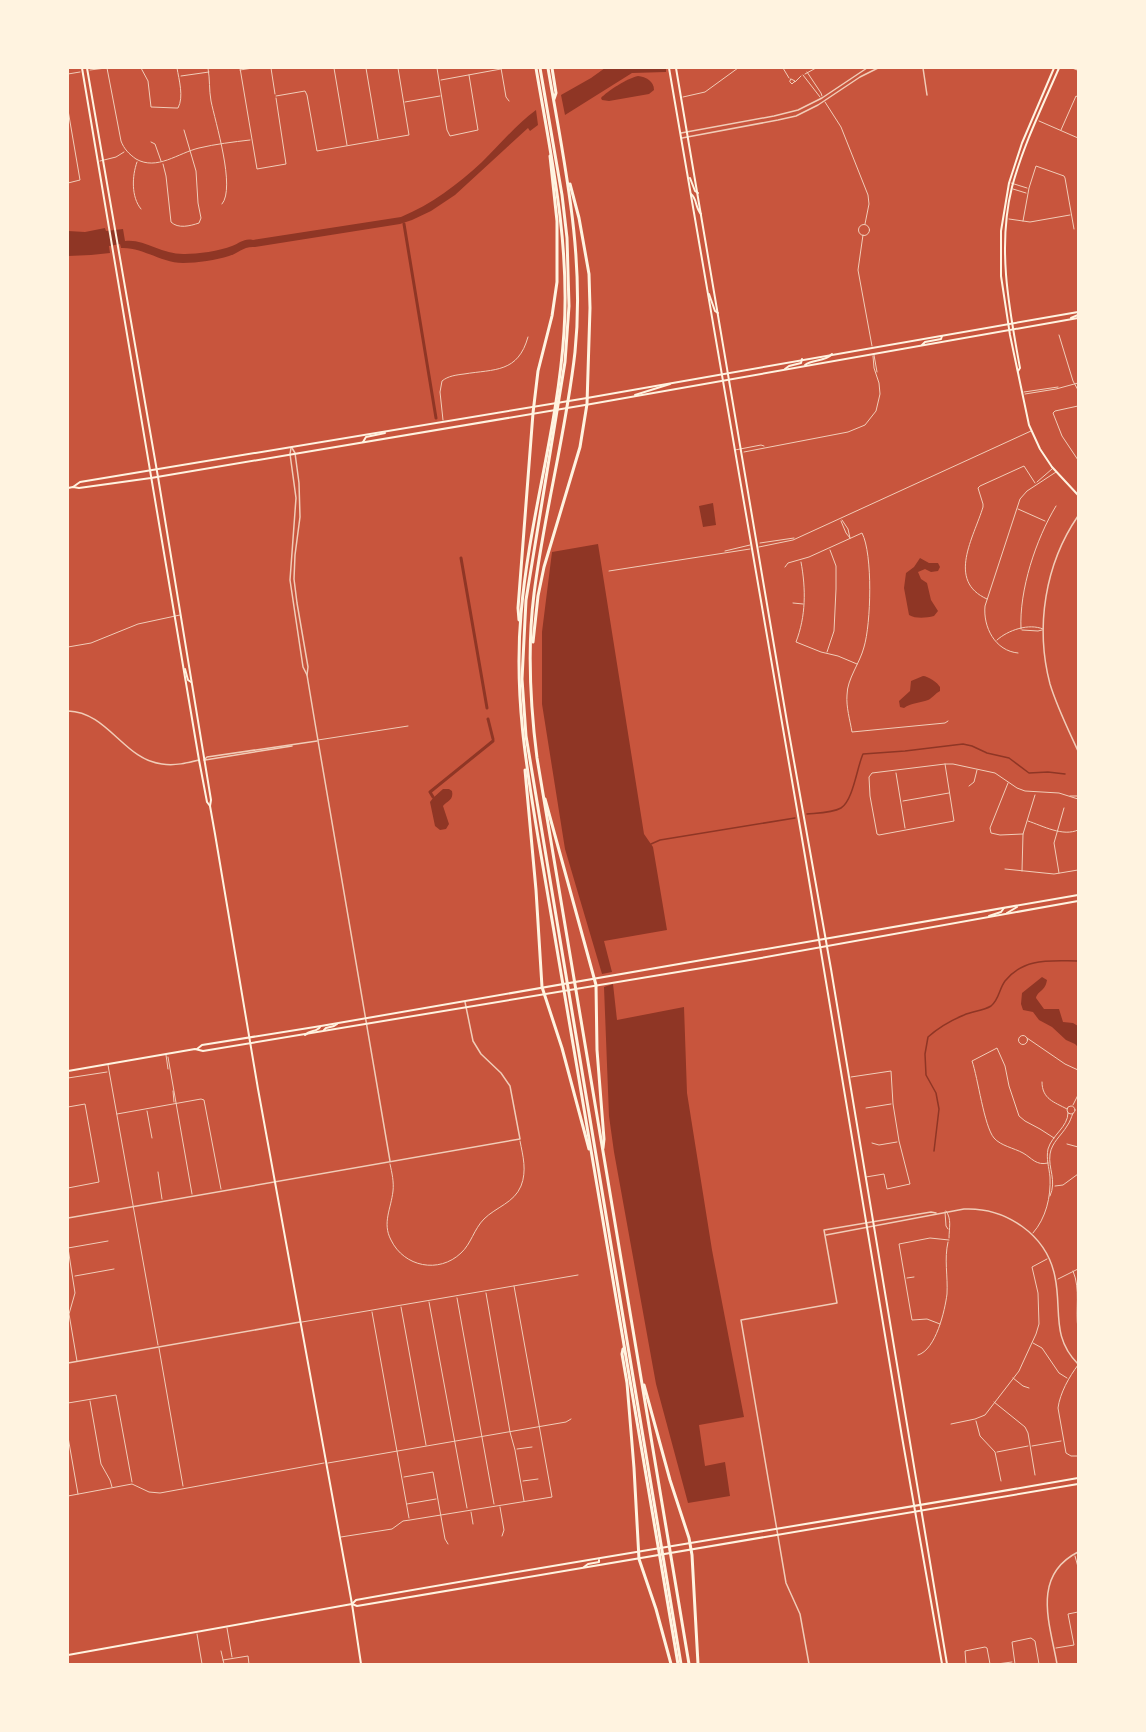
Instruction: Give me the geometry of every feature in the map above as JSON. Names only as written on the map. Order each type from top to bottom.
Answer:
[{"type":"highway","points":[[538,68],[561,215],[565,275],[564,332],[558,399]]},
{"type":"highway","points":[[538,68],[562,195],[567,238],[569,306],[565,362],[526,572],[520,632],[519,699],[534,863],[542,987],[562,1048],[592,1159]]},
{"type":"highway","points":[[550,68],[556,93],[553,100],[575,233],[577,271],[575,351],[534,596],[531,707],[550,842],[689,1665]]},
{"type":"highway","points":[[520,632],[518,608],[533,414],[538,371],[552,316],[557,275],[557,221],[549,139]]},
{"type":"highway","points":[[531,648],[544,567],[580,447],[588,398],[589,274],[573,190],[568,180]]},
{"type":"highway","points":[[555,415],[526,600],[522,657],[526,736],[544,862],[659,1541]]},
{"type":"highway","points":[[525,762],[541,843]]},
{"type":"highway","points":[[542,791],[595,978],[603,1153]]},
{"type":"highway","points":[[567,996],[592,1159],[679,1665]]},
{"type":"highway","points":[[624,1344],[622,1354],[627,1383],[639,1559],[656,1609],[671,1665]]},
{"type":"highway","points":[[641,1377],[690,1543],[698,1665]]},
{"type":"main road","points":[[669,68],[915,1507],[927,1560]]},
{"type":"main road","points":[[676,68],[828,947],[921,1512],[942,1665]]},
{"type":"main road","points":[[1054,68],[1017,158],[1010,189],[1004,257],[1011,330],[1031,430],[1053,469],[1078,495]]},
{"type":"main road","points":[[1011,183],[1059,68]]},
{"type":"main road","points":[[87,69],[158,477],[250,1043],[352,1604],[361,1665]]},
{"type":"main road","points":[[82,70],[199,760],[207,802],[210,806]]},
{"type":"main road","points":[[688,176],[698,194]]},
{"type":"main road","points":[[1010,189],[1002,219],[1000,257],[1002,291],[1010,323]]},
{"type":"main road","points":[[691,193],[694,196],[697,210],[701,214]]},
{"type":"main road","points":[[701,254],[708,252]]},
{"type":"main road","points":[[707,291],[712,299],[715,312],[718,313]]},
{"type":"main road","points":[[73,487],[78,482],[588,398],[1010,323],[1078,315]]},
{"type":"main road","points":[[68,488],[158,477],[533,414],[1068,320],[1078,315]]},
{"type":"main road","points":[[922,345],[925,342],[941,339],[942,335]]},
{"type":"main road","points":[[805,366],[808,363],[828,358],[832,354]]},
{"type":"main road","points":[[784,370],[802,362],[802,359]]},
{"type":"main road","points":[[633,396],[639,392],[668,386],[670,382]]},
{"type":"main road","points":[[139,403],[144,402]]},
{"type":"main road","points":[[363,442],[366,437],[391,431]]},
{"type":"main road","points":[[184,668],[191,682]]},
{"type":"main road","points":[[778,701],[784,700]]},
{"type":"main road","points":[[787,755],[793,754]]},
{"type":"main road","points":[[199,760],[204,760]]},
{"type":"main road","points":[[796,807],[802,806]]},
{"type":"main road","points":[[197,1049],[202,1045],[337,1024],[1078,895]]},
{"type":"main road","points":[[68,1071],[197,1049],[202,1051],[324,1032],[828,947],[1078,901]]},
{"type":"main road","points":[[1006,914],[1009,910],[1019,906]]},
{"type":"main road","points":[[986,918],[1001,912],[1004,908]]},
{"type":"main road","points":[[940,920],[941,925]]},
{"type":"main road","points":[[324,1032],[326,1028],[337,1024]]},
{"type":"main road","points":[[833,1025],[840,1024]]},
{"type":"main road","points":[[305,1035],[318,1030],[321,1026]]},
{"type":"main road","points":[[891,1367],[897,1366]]},
{"type":"main road","points":[[352,1604],[356,1600],[638,1551],[777,1530],[1078,1478]]},
{"type":"main road","points":[[68,1655],[352,1604],[582,1569],[1078,1484]]},
{"type":"main road","points":[[582,1569],[588,1564],[599,1562],[599,1559]]},
{"type":"main road","points":[[935,1609],[947,1665]]},
{"type":"street","points":[[68,74],[87,69],[107,68],[120,138],[126,151],[138,160],[149,164],[162,162],[190,151],[252,139]]},
{"type":"street","points":[[141,68],[149,88],[151,107],[178,108],[180,104],[177,68]]},
{"type":"street","points":[[208,68],[210,97],[222,144],[226,192],[226,198],[222,204]]},
{"type":"street","points":[[253,68],[240,69],[257,169],[286,164],[271,68]]},
{"type":"street","points":[[334,68],[348,146]]},
{"type":"street","points":[[366,68],[378,141]]},
{"type":"street","points":[[276,96],[305,91],[317,151],[409,135],[398,68]]},
{"type":"street","points":[[437,68],[447,130],[450,136],[478,130],[469,75]]},
{"type":"street","points":[[439,80],[501,68],[506,97],[509,101]]},
{"type":"street","points":[[681,98],[705,92],[738,68]]},
{"type":"street","points":[[783,68],[795,82]]},
{"type":"street","points":[[792,79],[812,68]]},
{"type":"street","points":[[810,70],[816,68]]},
{"type":"street","points":[[680,133],[789,113],[804,108],[867,68]]},
{"type":"street","points":[[681,138],[783,119],[806,112],[878,68]]},
{"type":"street","points":[[923,68],[927,95]]},
{"type":"street","points":[[1073,68],[1078,70]]},
{"type":"street","points":[[179,76],[209,72]]},
{"type":"street","points":[[807,72],[822,98]]},
{"type":"street","points":[[792,79],[791,84],[802,75]]},
{"type":"street","points":[[734,452],[762,449],[853,431],[867,423],[876,411],[880,394],[876,358],[873,354],[858,270],[863,235],[859,229],[865,224],[869,204],[868,195],[841,127],[822,98],[802,75]]},
{"type":"street","points":[[404,102],[442,95]]},
{"type":"street","points":[[1061,131],[1077,97]]},
{"type":"street","points":[[68,110],[80,180],[68,183]]},
{"type":"street","points":[[1033,119],[1078,138]]},
{"type":"street","points":[[151,142],[162,162],[166,176],[170,219],[173,224],[180,226],[196,224],[201,221],[195,171],[184,130]]},
{"type":"street","points":[[98,162],[116,157],[126,151]]},
{"type":"street","points":[[138,160],[133,183],[138,206],[141,209]]},
{"type":"street","points":[[1023,221],[1036,166],[1064,176],[1074,229]]},
{"type":"street","points":[[1011,183],[1029,188]]},
{"type":"street","points":[[1010,189],[1028,194]]},
{"type":"street","points":[[1007,219],[1030,222],[1072,214]]},
{"type":"street","points":[[863,235],[870,231],[865,224]]},
{"type":"street","points":[[1059,335],[1078,390]]},
{"type":"street","points":[[443,422],[440,392],[442,381],[451,376],[511,364],[520,357],[528,338]]},
{"type":"street","points":[[1022,393],[1078,382]]},
{"type":"street","points":[[1078,406],[1053,413],[1062,436],[1078,460]]},
{"type":"street","points":[[609,571],[788,542],[1031,430]]},
{"type":"street","points":[[734,452],[761,445],[765,447]]},
{"type":"street","points":[[291,447],[295,453],[299,483],[300,517],[295,555],[296,597],[308,668],[307,675],[390,1161],[393,1192],[387,1214],[389,1236],[402,1255],[417,1264],[446,1263],[459,1255],[485,1218],[508,1202],[519,1190],[523,1180],[525,1167],[510,1086],[476,1046],[470,1033],[465,1001]]},
{"type":"street","points":[[291,447],[295,483],[295,516],[290,573],[303,668],[307,675]]},
{"type":"street","points":[[987,599],[972,590],[964,571],[965,560],[983,507],[978,488],[1024,466],[1037,484]]},
{"type":"street","points":[[1037,484],[1038,480],[1053,469]]},
{"type":"street","points":[[1018,654],[1008,651],[990,634],[985,619],[985,606],[1016,508],[1023,495],[1056,472]]},
{"type":"street","points":[[1021,629],[1022,596],[1046,522],[1056,506]]},
{"type":"street","points":[[1016,508],[1046,522]]},
{"type":"street","points":[[295,516],[300,517]]},
{"type":"street","points":[[1078,516],[1065,539],[1052,571],[1044,605],[1043,629],[1050,683],[1078,751]]},
{"type":"street","points":[[841,519],[850,538]]},
{"type":"street","points":[[841,519],[845,523],[850,538]]},
{"type":"street","points":[[785,567],[788,563],[829,549],[862,532],[869,553],[868,632],[864,649],[850,681],[847,696],[852,732],[948,721]]},
{"type":"street","points":[[723,552],[738,547],[752,547]]},
{"type":"street","points":[[827,654],[834,631],[836,589],[836,566],[829,549]]},
{"type":"street","points":[[801,560],[805,584],[804,604],[796,642],[858,664]]},
{"type":"street","points":[[794,603],[804,604]]},
{"type":"street","points":[[68,647],[91,643],[138,624],[180,615]]},
{"type":"street","points":[[996,641],[1007,632],[1031,627],[1043,629]]},
{"type":"street","points":[[1021,629],[1038,632],[1043,629]]},
{"type":"street","points":[[68,711],[79,712],[94,718],[150,761],[161,764],[180,764],[199,760]]},
{"type":"street","points":[[204,760],[408,726]]},
{"type":"street","points":[[945,764],[954,821],[877,834],[870,796],[870,775],[872,773],[945,764],[997,774],[1021,790],[1035,793],[1052,792],[1078,799]]},
{"type":"street","points":[[969,786],[974,782],[978,769]]},
{"type":"street","points":[[896,771],[905,830]]},
{"type":"street","points":[[1009,782],[990,828],[991,833],[1023,834]]},
{"type":"street","points":[[901,801],[949,793]]},
{"type":"street","points":[[1022,871],[1023,834],[1035,793]]},
{"type":"street","points":[[1068,796],[1078,796]]},
{"type":"street","points":[[1059,873],[1054,846],[1064,808]]},
{"type":"street","points":[[1026,820],[1057,830],[1072,832],[1078,830]]},
{"type":"street","points":[[1005,869],[1059,873],[1078,870]]},
{"type":"street","points":[[1030,1041],[1022,1044],[1019,1039],[1023,1035],[1065,1064],[1078,1070]]},
{"type":"street","points":[[1026,1042],[1027,1038]]},
{"type":"street","points":[[1047,1164],[1034,1162],[1024,1154],[999,1142],[993,1136],[972,1061],[997,1048],[1005,1066],[1019,1116],[1054,1138]]},
{"type":"street","points":[[166,1054],[169,1059],[192,1196]]},
{"type":"street","points":[[108,1064],[184,1488]]},
{"type":"street","points":[[68,1078],[109,1071]]},
{"type":"street","points":[[849,1078],[891,1071],[892,1104],[910,1184],[887,1188],[884,1174],[866,1177]]},
{"type":"street","points":[[1042,1082],[1042,1089],[1047,1098],[1067,1109],[1068,1113],[1066,1122],[1048,1149],[1049,1198]]},
{"type":"street","points":[[1067,1109],[1072,1107],[1078,1095]]},
{"type":"street","points":[[117,1114],[204,1100],[221,1191]]},
{"type":"street","points":[[68,1107],[85,1104],[99,1182],[68,1188]]},
{"type":"street","points":[[866,1108],[892,1104]]},
{"type":"street","points":[[1032,1234],[1041,1224],[1053,1186],[1050,1157],[1052,1149],[1068,1125],[1074,1112],[1072,1107]]},
{"type":"street","points":[[146,1109],[152,1138]]},
{"type":"street","points":[[1068,1113],[1078,1113]]},
{"type":"street","points":[[68,1218],[520,1139]]},
{"type":"street","points":[[872,1143],[879,1145],[899,1141]]},
{"type":"street","points":[[1067,1144],[1078,1148]]},
{"type":"street","points":[[158,1172],[163,1201]]},
{"type":"street","points":[[1050,1185],[1063,1185],[1078,1174]]},
{"type":"street","points":[[809,1665],[800,1614],[786,1583],[741,1320],[837,1303],[825,1230],[931,1212],[978,1209],[1005,1216],[1032,1234],[1049,1258],[1056,1279],[1060,1332],[1070,1354],[1078,1364],[1059,1401],[1058,1408],[1068,1455],[1078,1456]]},
{"type":"street","points":[[918,1355],[924,1353],[929,1347],[940,1324],[947,1294],[945,1261],[950,1225],[946,1211]]},
{"type":"street","points":[[946,1211],[946,1226],[949,1230]]},
{"type":"street","points":[[825,1235],[932,1216],[936,1213]]},
{"type":"street","points":[[940,1324],[927,1318],[912,1320],[899,1244],[930,1238],[949,1240]]},
{"type":"street","points":[[77,1361],[69,1314],[75,1296],[68,1248],[108,1241]]},
{"type":"street","points":[[951,1424],[985,1415],[1019,1371],[1039,1324],[1038,1293],[1032,1266],[1049,1258]]},
{"type":"street","points":[[73,1277],[114,1269]]},
{"type":"street","points":[[1056,1279],[1078,1269]]},
{"type":"street","points":[[1073,1271],[1077,1282],[1078,1329]]},
{"type":"street","points":[[68,1363],[578,1275]]},
{"type":"street","points":[[905,1278],[914,1277]]},
{"type":"street","points":[[339,1538],[392,1529],[403,1521],[552,1497],[514,1286]]},
{"type":"street","points":[[486,1291],[524,1501]]},
{"type":"street","points":[[457,1296],[495,1506]]},
{"type":"street","points":[[429,1300],[467,1510]]},
{"type":"street","points":[[400,1305],[426,1446]]},
{"type":"street","points":[[372,1310],[410,1520]]},
{"type":"street","points":[[1032,1342],[1042,1348],[1059,1372],[1069,1379]]},
{"type":"street","points":[[1013,1378],[1029,1388]]},
{"type":"street","points":[[68,1403],[116,1395],[132,1484]]},
{"type":"street","points":[[90,1400],[101,1464],[112,1488]]},
{"type":"street","points":[[994,1402],[1025,1427],[1035,1474]]},
{"type":"street","points":[[68,1496],[132,1484],[154,1493],[539,1427],[571,1419]]},
{"type":"street","points":[[975,1419],[980,1436],[995,1452],[1001,1481]]},
{"type":"street","points":[[68,1437],[78,1494]]},
{"type":"street","points":[[995,1452],[1063,1440]]},
{"type":"street","points":[[515,1450],[532,1447]]},
{"type":"street","points":[[402,1477],[433,1472],[440,1515],[448,1544]]},
{"type":"street","points":[[521,1482],[538,1479]]},
{"type":"street","points":[[407,1504],[437,1499]]},
{"type":"street","points":[[500,1505],[504,1530],[502,1536]]},
{"type":"street","points":[[470,1510],[473,1524]]},
{"type":"street","points":[[1057,1665],[1047,1604],[1048,1590],[1057,1569],[1078,1552]]},
{"type":"street","points":[[1075,1554],[1078,1558]]},
{"type":"street","points":[[1075,1554],[1078,1567]]},
{"type":"street","points":[[1054,1648],[1074,1645],[1068,1614],[1078,1611]]},
{"type":"street","points":[[226,1626],[232,1659]]},
{"type":"street","points":[[197,1632],[202,1665]]},
{"type":"street","points":[[1015,1665],[1012,1642],[1034,1639],[1039,1665]]},
{"type":"street","points":[[966,1665],[965,1651],[985,1647],[990,1665]]},
{"type":"street","points":[[221,1651],[224,1665]]},
{"type":"street","points":[[223,1660],[248,1656],[249,1665]]},
{"type":"street","points":[[997,1665],[1014,1661]]},
{"type":"shaded area","points":[[605,68],[666,68],[666,72],[632,73],[565,115],[561,95]]},
{"type":"shaded area","points":[[638,76],[649,80],[654,90],[649,94],[609,101],[602,100],[601,98],[613,88]]},
{"type":"shaded area","points":[[536,110],[538,125],[530,131],[528,128],[455,195],[431,211],[400,224],[247,248],[232,255],[207,261],[183,263],[167,261],[137,250],[121,248],[120,244],[109,246],[110,253],[68,256],[68,231],[123,229],[125,241],[139,242],[177,254],[190,254],[221,249],[247,240],[401,217],[434,200],[454,186]]},
{"type":"shaded area","points":[[713,503],[716,525],[703,527],[699,506]]},
{"type":"shaded area","points":[[598,544],[644,834],[653,847],[667,930],[604,941],[612,972],[602,974],[565,849],[542,704],[542,632],[552,552]]},
{"type":"shaded area","points":[[920,558],[929,563],[938,563],[940,567],[938,571],[931,572],[925,569],[918,572],[921,579],[927,583],[931,600],[938,611],[934,616],[924,618],[909,615],[904,588],[906,573]]},
{"type":"shaded area","points":[[923,676],[937,684],[940,691],[928,700],[904,708],[900,707],[899,701],[910,691],[911,681]]},
{"type":"shaded area","points":[[443,789],[449,789],[452,794],[443,806],[449,824],[446,829],[440,830],[435,826],[430,802]]},
{"type":"shaded area","points":[[1042,977],[1047,980],[1046,984],[1036,998],[1044,1009],[1059,1009],[1063,1022],[1078,1026],[1078,1047],[1039,1020],[1033,1012],[1023,1010],[1022,993]]},
{"type":"shaded area","points":[[613,984],[617,1020],[684,1007],[687,1093],[712,1250],[744,1417],[699,1425],[705,1466],[725,1462],[730,1496],[688,1503],[656,1384],[609,1116],[604,987]]},
{"type":"waterway","points":[[404,224],[436,418]]},
{"type":"waterway","points":[[461,558],[487,708]]},
{"type":"waterway","points":[[488,719],[493,739]]},
{"type":"waterway","points":[[433,797],[430,792],[493,741]]},
{"type":"waterway","points":[[807,814],[833,811],[845,804],[852,791],[863,754],[963,744],[1009,758],[1029,773],[1065,774]]},
{"type":"waterway","points":[[651,844],[660,840],[795,818]]},
{"type":"waterway","points":[[934,1151],[939,1109],[936,1093],[926,1075],[925,1054],[928,1037],[955,1019],[991,1006],[996,1001],[1005,981],[1021,968],[1038,962],[1078,961]]}]
